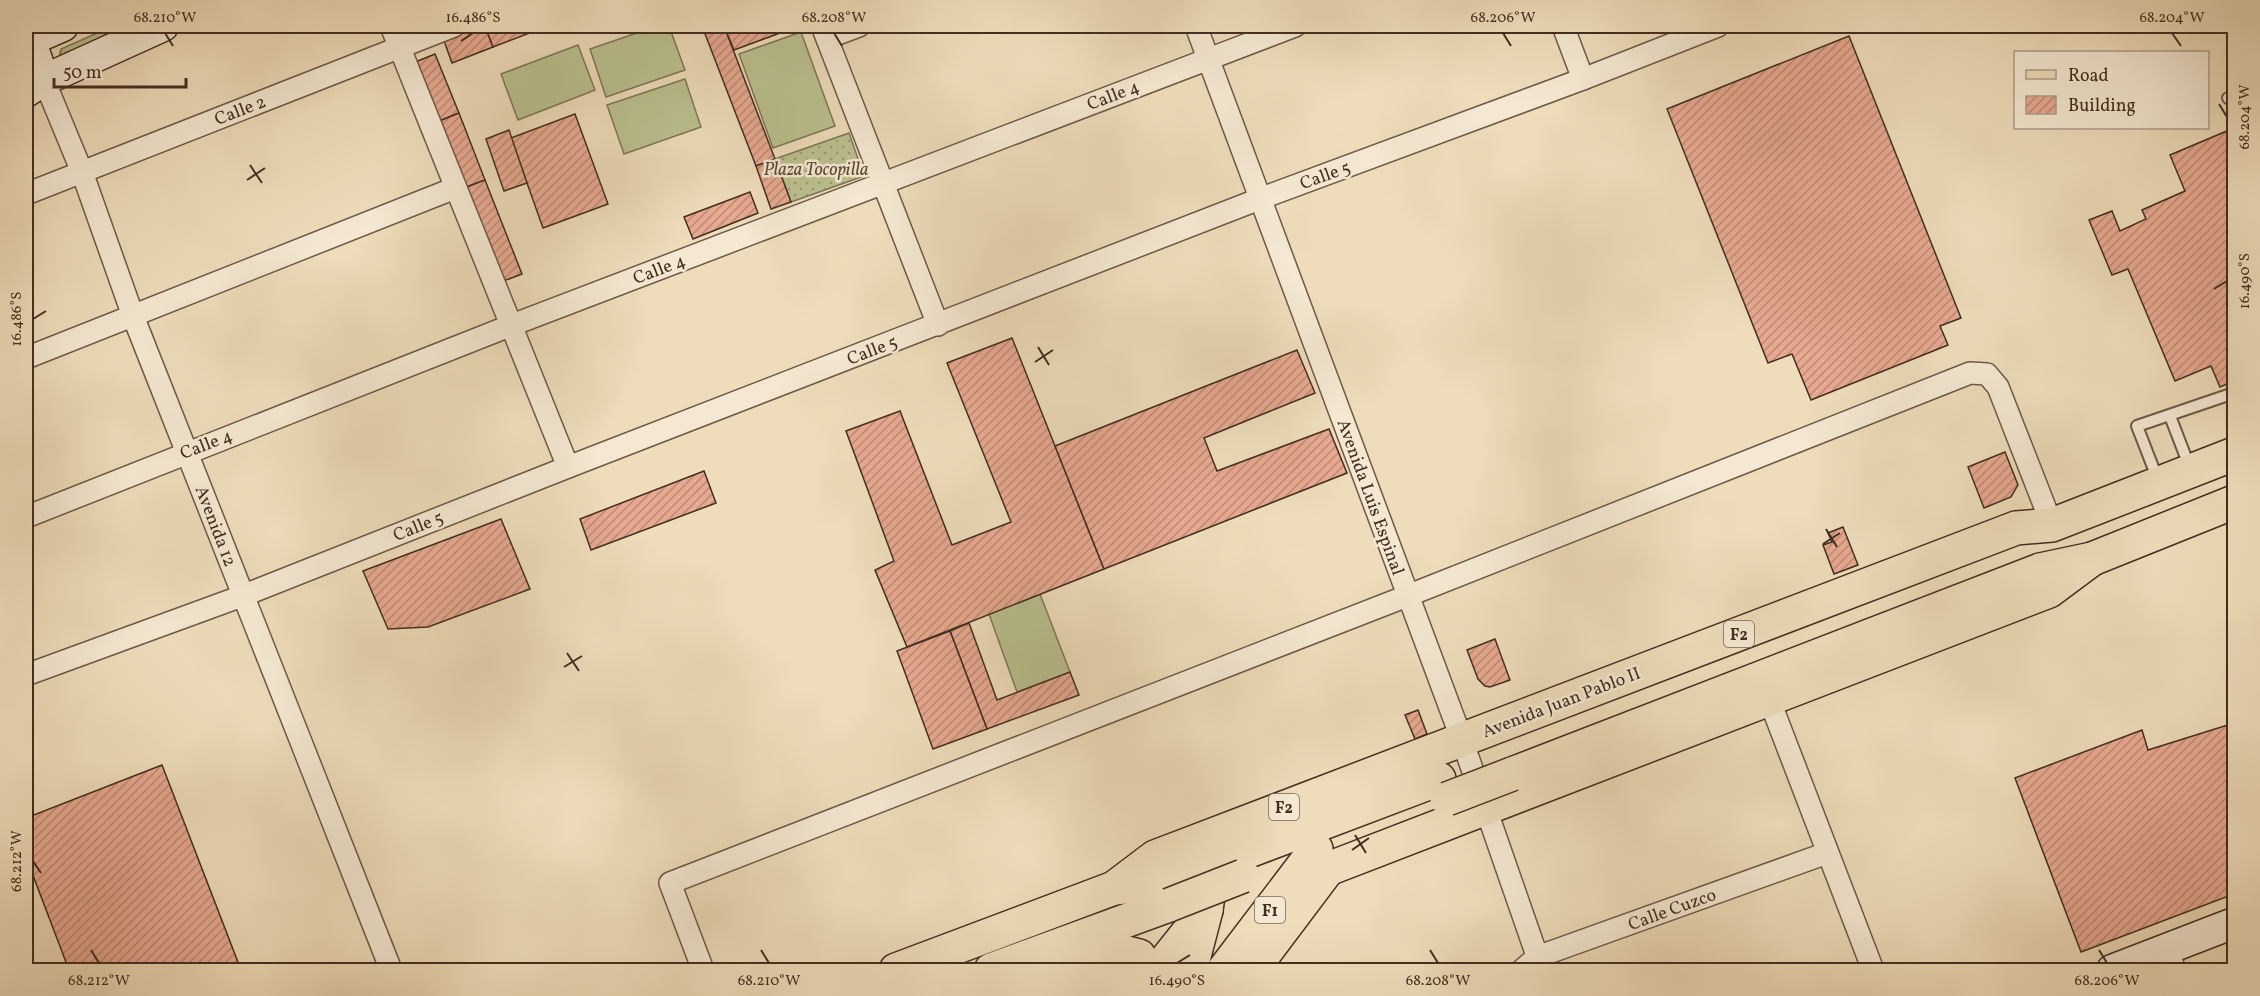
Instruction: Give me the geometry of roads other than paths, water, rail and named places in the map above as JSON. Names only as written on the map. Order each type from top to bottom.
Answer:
[{"type":"main road","name":"Avenida Juan Pablo II","points":[[896,970],[1114,888],[1155,857],[2016,528],[2052,525],[2235,454]]},
{"type":"main road","name":"F2","points":[[1114,888],[1164,883],[1443,789],[2040,570],[2092,559],[2235,502]]},
{"type":"main road","name":"F2","points":[[1508,764],[2031,553],[2052,525]]},
{"type":"main road","points":[[1252,970],[1322,859],[1486,808],[2049,591],[2092,559]]},
{"type":"main road","name":"F2","points":[[991,970],[1243,876],[1322,859],[1443,789]]},
{"type":"main road","name":"F1","points":[[1224,970],[1322,859]]},
{"type":"main road","points":[[1187,970],[1191,964],[1206,910],[1212,866]]},
{"type":"main road","points":[[1158,970],[1206,910]]},
{"type":"main road","points":[[1075,970],[1127,952],[1139,957],[1148,970]]},
{"type":"street","points":[[63,26],[28,35],[35,86],[163,26]]},
{"type":"street","points":[[391,26],[568,467]]},
{"type":"street","name":"Calle 2","points":[[26,194],[454,26]]},
{"type":"street","points":[[859,26],[824,32],[938,325]]},
{"type":"street","name":"Avenida Luis Espinal","points":[[1196,26],[1262,198],[1462,740],[1486,808],[1534,966]]},
{"type":"street","name":"Calle 4","points":[[26,517],[512,326],[1295,26]]},
{"type":"street","points":[[1563,26],[1583,79]]},
{"type":"street","name":"Calle 5","points":[[26,675],[242,596],[1262,198],[1583,79],[1718,26]]},
{"type":"street","name":"Avenida 12","points":[[35,86],[82,172],[134,316],[242,596],[391,970]]},
{"type":"street","points":[[26,358],[456,188]]},
{"type":"street","points":[[703,970],[670,883],[1407,596],[1970,373],[1987,374],[1998,387],[2052,525]]},
{"type":"street","points":[[1769,699],[1873,970]]},
{"type":"street","name":"Calle Cuzco","points":[[1534,966],[1827,853]]},
{"type":"street","points":[[2112,970],[2171,960],[2235,923]]},
{"type":"lane","points":[[2160,483],[2137,426],[2235,393]]},
{"type":"lane","points":[[2170,416],[2191,471]]},
{"type":"park label","name":"Plaza Tocopilla","points":[[816,169]]}]
